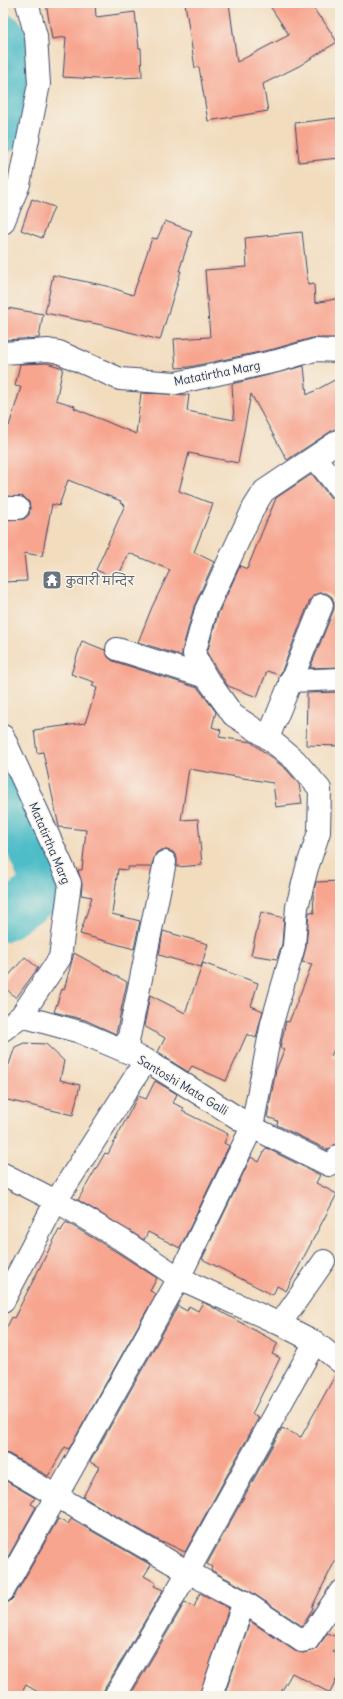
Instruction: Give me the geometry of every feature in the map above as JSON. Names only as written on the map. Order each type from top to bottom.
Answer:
[{"type":"street","points":[[3,223],[19,184],[39,84],[36,36],[27,3]]},
{"type":"street","name":"Matatirtha Marg","points":[[3,353],[48,350],[59,352],[120,379],[176,383],[277,361],[315,350],[340,351]]},
{"type":"street","points":[[3,1591],[180,1278],[252,1127],[272,1023],[294,946],[297,907],[307,868],[319,832],[320,789],[295,760],[268,738],[233,715],[206,677],[194,654],[206,610],[254,507],[264,491],[340,440]]},
{"type":"street","points":[[315,458],[340,489]]},
{"type":"street","points":[[268,738],[322,605]]},
{"type":"street","points":[[117,649],[206,677]]},
{"type":"street","points":[[290,681],[340,679]]},
{"type":"street","name":"Matatirtha Marg","points":[[3,736],[70,883],[60,958],[21,1016],[3,1030]]},
{"type":"street","points":[[126,1052],[165,862]]},
{"type":"street","name":"Santoshi Mata Galli","points":[[21,1016],[80,1032],[146,1060],[252,1127],[329,1165],[340,1155]]},
{"type":"street","points":[[3,1302],[56,1201],[146,1060]]},
{"type":"street","points":[[3,1174],[56,1201],[122,1240],[180,1278],[280,1324],[315,1342],[340,1362]]},
{"type":"street","points":[[280,1324],[324,1261]]},
{"type":"street","points":[[115,1696],[188,1572],[315,1342]]},
{"type":"street","points":[[3,1466],[58,1496],[188,1572],[244,1602],[302,1641],[308,1640],[340,1592]]},
{"type":"street","points":[[211,1696],[244,1602]]},
{"type":"building","points":[[46,3],[95,3],[96,17],[135,12],[139,48],[141,48],[142,77],[97,79],[63,77],[66,37],[52,39]]},
{"type":"building","points":[[185,3],[229,3],[237,62],[289,35],[268,3],[310,3],[337,42],[299,66],[263,84],[268,111],[208,121],[199,67],[195,68]]},
{"type":"building","points":[[337,118],[340,158],[299,162],[295,123]]},
{"type":"building","points":[[32,199],[54,207],[42,238],[21,230]]},
{"type":"building","points":[[165,221],[192,231],[179,271],[181,271],[160,340],[102,325],[45,313],[53,275],[107,286],[133,295],[152,238],[157,239]]},
{"type":"building","points":[[302,232],[308,285],[314,284],[315,303],[340,298],[340,338],[312,338],[274,349],[189,367],[176,368],[174,339],[210,337],[205,270],[247,267],[245,238]]},
{"type":"building","points":[[7,308],[43,314],[39,338],[3,340]]},
{"type":"building","points":[[47,363],[63,368],[56,400],[75,406],[74,408],[136,434],[141,393],[189,395],[187,411],[234,420],[232,384],[304,366],[307,395],[340,377],[340,428],[333,430],[287,460],[251,394],[238,463],[189,453],[179,491],[213,504],[194,552],[214,562],[194,607],[182,656],[138,642],[152,607],[170,570],[129,553],[117,579],[96,570],[125,505],[120,503],[121,501],[68,480],[59,506],[52,504],[42,556],[24,553],[27,581],[3,582],[3,520],[24,519],[29,515],[30,508],[29,502],[24,497],[3,496],[3,425],[9,426],[21,387],[15,386],[20,364]]},
{"type":"building","points":[[312,474],[330,497],[340,501],[340,667],[310,668],[334,609],[332,597],[326,593],[320,593],[314,595],[310,600],[281,673],[279,675],[267,671],[257,697],[228,686],[207,653],[218,614],[240,566],[247,569],[276,498]]},
{"type":"building","points":[[82,641],[105,650],[108,657],[113,661],[198,688],[216,712],[212,727],[221,730],[219,737],[251,742],[286,769],[299,784],[302,804],[276,807],[273,783],[189,769],[181,820],[198,819],[202,865],[177,867],[177,858],[173,852],[161,850],[156,853],[151,867],[128,867],[128,870],[118,869],[112,914],[140,921],[134,949],[80,934],[92,897],[81,895],[82,884],[78,870],[82,870],[86,830],[59,827],[43,752],[37,753],[34,730],[85,723],[97,688],[92,686],[94,682],[71,674]]},
{"type":"building","points":[[340,692],[340,746],[306,745],[307,693]]},
{"type":"building","points":[[340,881],[340,1038],[331,1056],[340,1059],[340,1138],[337,1143],[328,1150],[277,1125],[278,1121],[267,1117],[276,1070],[284,1050],[280,1048],[286,1021],[289,1022],[312,964],[302,962],[306,947],[309,912],[314,913],[313,894],[316,882]]},
{"type":"building","points":[[261,912],[284,918],[282,944],[277,959],[251,955]]},
{"type":"building","points":[[163,931],[208,944],[201,967],[159,955]]},
{"type":"building","points":[[74,953],[127,982],[116,1034],[85,1020],[54,1012],[62,989],[64,990]]},
{"type":"building","points":[[25,957],[38,968],[16,998],[3,986],[3,982]]},
{"type":"building","points":[[203,963],[258,983],[251,1006],[263,1011],[256,1038],[247,1034],[226,1081],[192,1066],[188,1072],[166,1058],[167,1057],[158,1052],[165,1038],[144,1026],[150,995],[185,1013]]},
{"type":"building","points":[[24,1043],[46,1044],[64,1061],[60,1080],[80,1085],[73,1115],[3,1099],[3,1082],[15,1047]]},
{"type":"building","points":[[155,1081],[177,1094],[173,1103],[184,1108],[182,1111],[228,1134],[224,1143],[229,1146],[180,1248],[148,1232],[144,1240],[78,1200],[105,1153],[108,1154],[138,1096],[146,1099]]},
{"type":"building","points":[[266,1148],[320,1175],[316,1183],[337,1194],[286,1291],[277,1286],[273,1295],[202,1259],[251,1157],[259,1162]]},
{"type":"building","points":[[66,1222],[157,1278],[150,1291],[156,1294],[69,1449],[65,1447],[48,1476],[9,1454],[3,1453],[3,1335],[12,1317],[14,1318],[59,1230],[61,1231]]},
{"type":"building","points":[[203,1302],[278,1343],[272,1354],[280,1358],[252,1414],[259,1417],[185,1552],[164,1542],[163,1543],[83,1497],[99,1467],[90,1462],[178,1306],[187,1311],[189,1306],[198,1311]]},
{"type":"building","points":[[336,1374],[340,1374],[340,1551],[312,1607],[313,1608],[302,1626],[251,1592],[211,1570],[212,1567],[207,1564],[282,1428],[301,1437]]},
{"type":"building","points":[[3,1479],[35,1498],[31,1504],[36,1507],[3,1566]]},
{"type":"building","points":[[58,1519],[68,1524],[71,1519],[151,1565],[144,1576],[156,1583],[154,1586],[163,1590],[104,1690],[103,1696],[45,1696],[26,1685],[20,1696],[15,1696],[3,1689],[3,1603],[9,1602],[14,1597]]},
{"type":"building","points":[[200,1593],[229,1608],[199,1696],[130,1696],[185,1602],[194,1607]]},
{"type":"building","points":[[250,1621],[295,1651],[303,1653],[315,1650],[328,1633],[340,1639],[333,1652],[340,1655],[340,1672],[330,1693],[292,1673],[279,1696],[224,1696]]},
{"type":"waterway","points":[[3,38],[19,85],[3,129]]},
{"type":"waterway","points":[[3,781],[47,887],[3,918]]},
{"type":"place","name":"कुवारी मन्दिर","points":[[52,580]]}]
